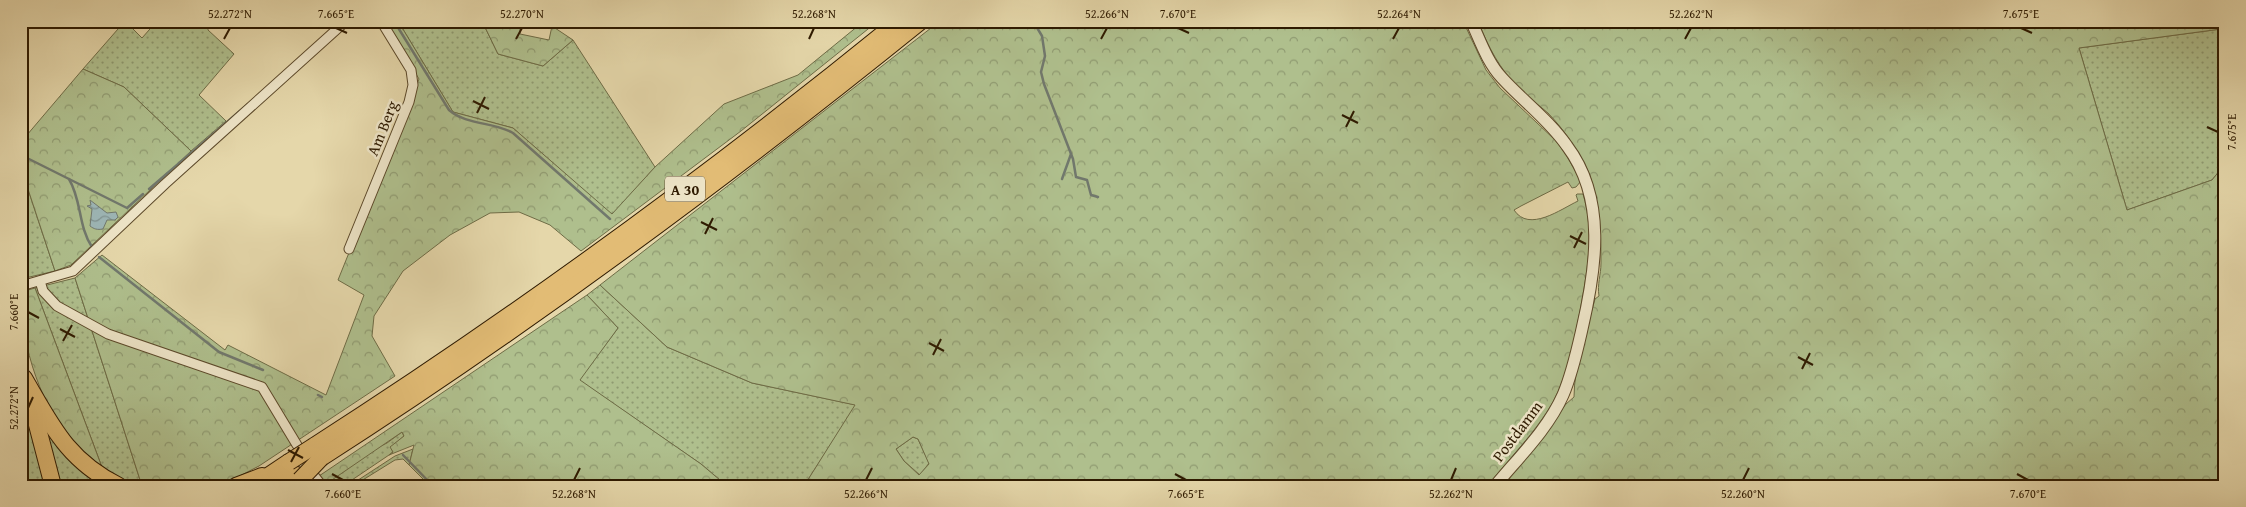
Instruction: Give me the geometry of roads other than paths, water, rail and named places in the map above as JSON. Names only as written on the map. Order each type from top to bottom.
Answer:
[{"type":"highway","name":"A 30","points":[[253,486],[293,477],[318,452],[410,384],[584,263],[744,143],[899,21]]},
{"type":"highway","name":"A 30","points":[[318,452],[424,392],[601,268],[754,154],[921,21]]},
{"type":"highway","points":[[23,372],[53,486]]},
{"type":"highway","points":[[23,372],[57,434],[71,452],[86,466],[119,486]]},
{"type":"highway","points":[[236,486],[293,477]]},
{"type":"street","points":[[21,286],[73,271],[165,184],[346,21]]},
{"type":"street","name":"Am Berg","points":[[349,250],[409,102],[413,85],[411,70],[381,21]]},
{"type":"street","name":"Postdamm","points":[[1470,21],[1487,57],[1501,77],[1568,146],[1587,182],[1592,210],[1595,260],[1572,369],[1563,395],[1548,422],[1495,486]]},
{"type":"street","points":[[40,281],[43,291],[57,306],[108,334],[262,388],[297,445]]},
{"type":"street","points":[[293,477],[322,486]]},
{"type":"water","points":[[90,200],[107,213],[116,212],[118,217],[115,220],[107,220],[103,229],[94,229],[90,226],[92,209],[87,206],[91,205]]},
{"type":"waterway","points":[[394,21],[449,110],[472,121],[505,129],[513,133],[610,219]]},
{"type":"waterway","points":[[1033,21],[1042,36],[1045,56],[1041,72],[1044,84],[1073,159],[1076,177],[1087,180],[1091,195],[1098,197]]},
{"type":"waterway","points":[[149,189],[248,104]]},
{"type":"waterway","points":[[1062,179],[1071,154]]},
{"type":"waterway","points":[[21,155],[127,208],[143,194]]},
{"type":"waterway","points":[[69,179],[76,196],[84,231],[92,247]]},
{"type":"waterway","points":[[99,257],[219,352],[263,370]]},
{"type":"waterway","points":[[318,395],[322,397]]},
{"type":"waterway","points":[[403,455],[433,486]]}]
